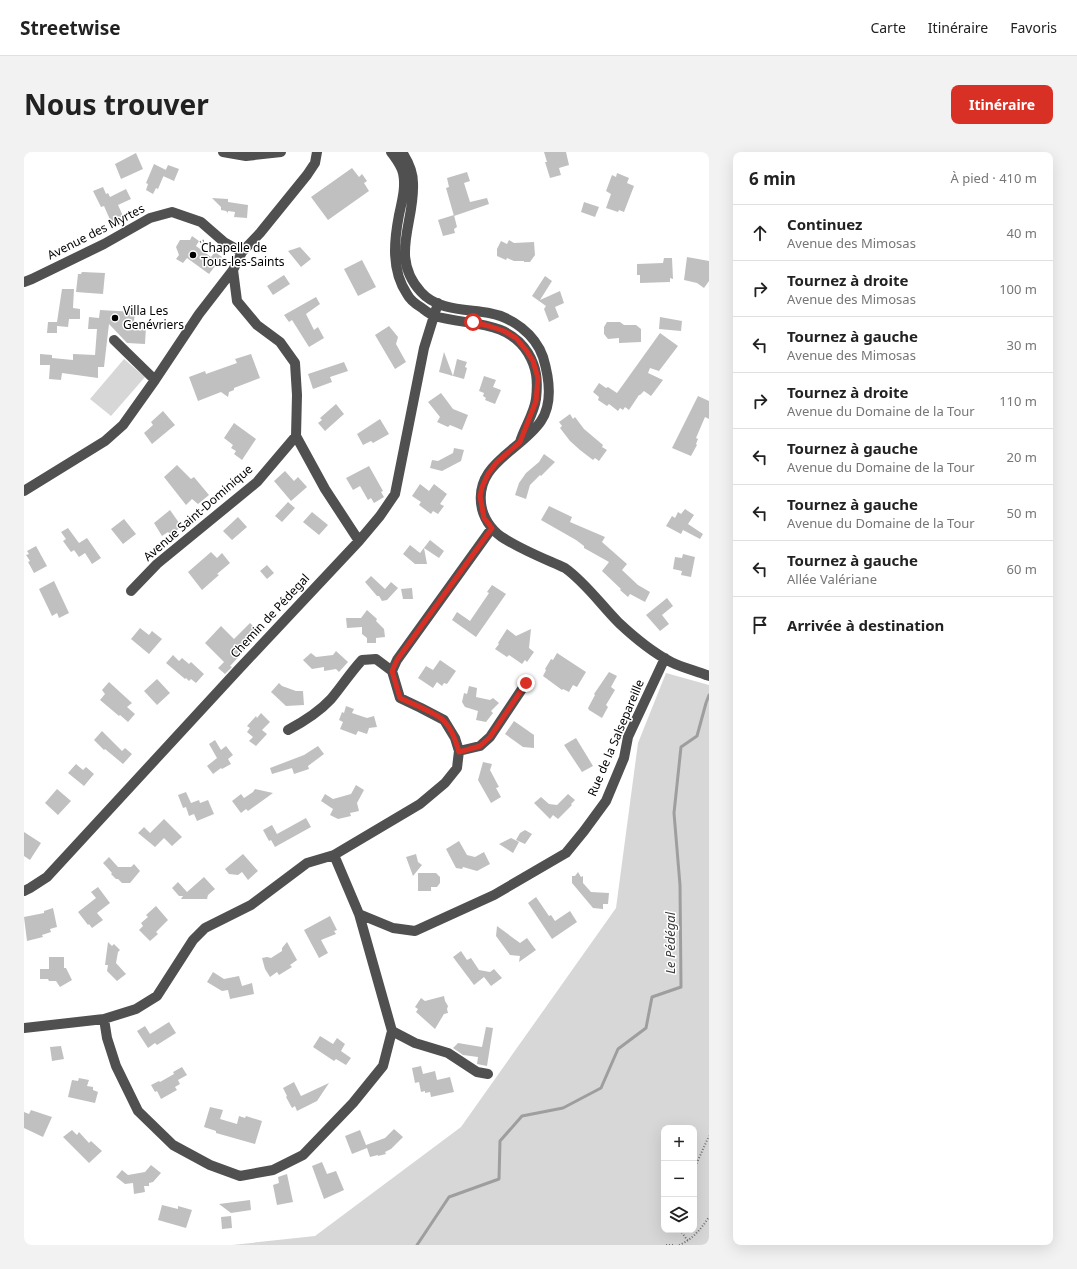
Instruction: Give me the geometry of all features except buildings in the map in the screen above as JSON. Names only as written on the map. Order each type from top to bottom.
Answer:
[{"type":"street","points":[[223,152],[246,156],[281,152]]},
{"type":"street","points":[[24,491],[104,441],[123,425],[199,314],[233,270],[242,252],[260,233],[307,175],[315,163],[317,152]]},
{"type":"street","points":[[391,152],[399,163],[403,173],[403,197],[395,241],[395,260],[398,274],[408,296],[418,306],[434,316],[489,326],[504,331],[516,338],[533,361],[538,378],[536,401],[520,442]]},
{"type":"street","points":[[402,152],[409,164],[413,183],[412,206],[404,256],[406,267],[414,284],[423,294],[438,304],[452,308],[491,313],[523,328],[534,339],[542,355],[548,376],[548,403],[542,420],[532,433],[496,463],[488,474],[482,487],[480,496],[484,518],[504,539],[565,568],[574,574],[618,622],[637,640],[665,658],[709,676]]},
{"type":"street","name":"Avenue des Myrtes","points":[[24,282],[91,250],[150,218],[172,212],[201,222],[224,242],[242,252]]},
{"type":"street","points":[[233,270],[237,301],[257,325],[280,342],[295,363],[297,394],[296,436],[325,489],[359,541]]},
{"type":"street","name":"Chemin de Pédegal","points":[[26,887],[47,878],[231,677],[359,541],[380,516],[394,494],[424,348],[438,304]]},
{"type":"street","points":[[114,340],[155,380]]},
{"type":"street","points":[[538,378],[548,376]]},
{"type":"street","name":"Avenue Saint-Dominique","points":[[131,591],[157,564],[257,482],[296,436]]},
{"type":"street","points":[[392,671],[397,660],[492,528]]},
{"type":"street","name":"Rue de la Salsepareille","points":[[359,914],[393,928],[415,931],[494,895],[566,853],[606,801],[624,758],[628,737],[665,658]]},
{"type":"street","points":[[24,1028],[104,1019],[136,1009],[157,996],[193,940],[206,928],[251,905],[306,863],[334,855],[420,804],[445,783],[457,768],[459,752],[455,738],[444,720],[400,698],[392,671],[376,659],[362,660],[330,699],[307,719],[288,730]]},
{"type":"street","points":[[459,752],[480,746],[490,737],[526,683]]},
{"type":"street","points":[[104,1019],[107,1038],[116,1066],[138,1111],[173,1145],[210,1165],[240,1176],[273,1170],[303,1155],[353,1103],[383,1066],[392,1031],[359,914],[334,855]]},
{"type":"street","points":[[392,1031],[415,1043],[448,1053],[477,1072],[488,1074]]},
{"type":"path","points":[[697,1162],[709,1136]]},
{"type":"path","points":[[679,1245],[688,1242],[709,1217]]},
{"type":"path","points":[[682,1233],[688,1242]]},
{"type":"path","points":[[666,1245],[673,1245]]},
{"type":"shaded area","points":[[124,359],[145,377],[111,416],[90,399]]},
{"type":"shaded area","points":[[666,673],[709,685],[709,1245],[232,1245],[315,1236],[461,1127],[616,908],[638,743]]},
{"type":"waterway","name":"Le Pédégal","points":[[417,1245],[449,1197],[499,1179],[500,1141],[522,1116],[563,1108],[601,1088],[618,1049],[646,1028],[652,997],[681,987],[680,885],[674,813],[681,747],[697,736],[709,695]]},
{"type":"place","name":"Chapelle de Tous-les-Saints","points":[[193,255]]},
{"type":"place","name":"Villa Les Genévriers","points":[[115,318]]},
{"type":"route","points":[[473,322],[504,331],[516,338],[526,350],[533,361],[538,378],[536,401],[520,442],[496,463],[488,474],[482,487],[480,496],[484,518],[492,528],[397,660],[392,671],[400,698],[444,720],[455,738],[459,752],[480,746],[490,737],[526,683]]}]
